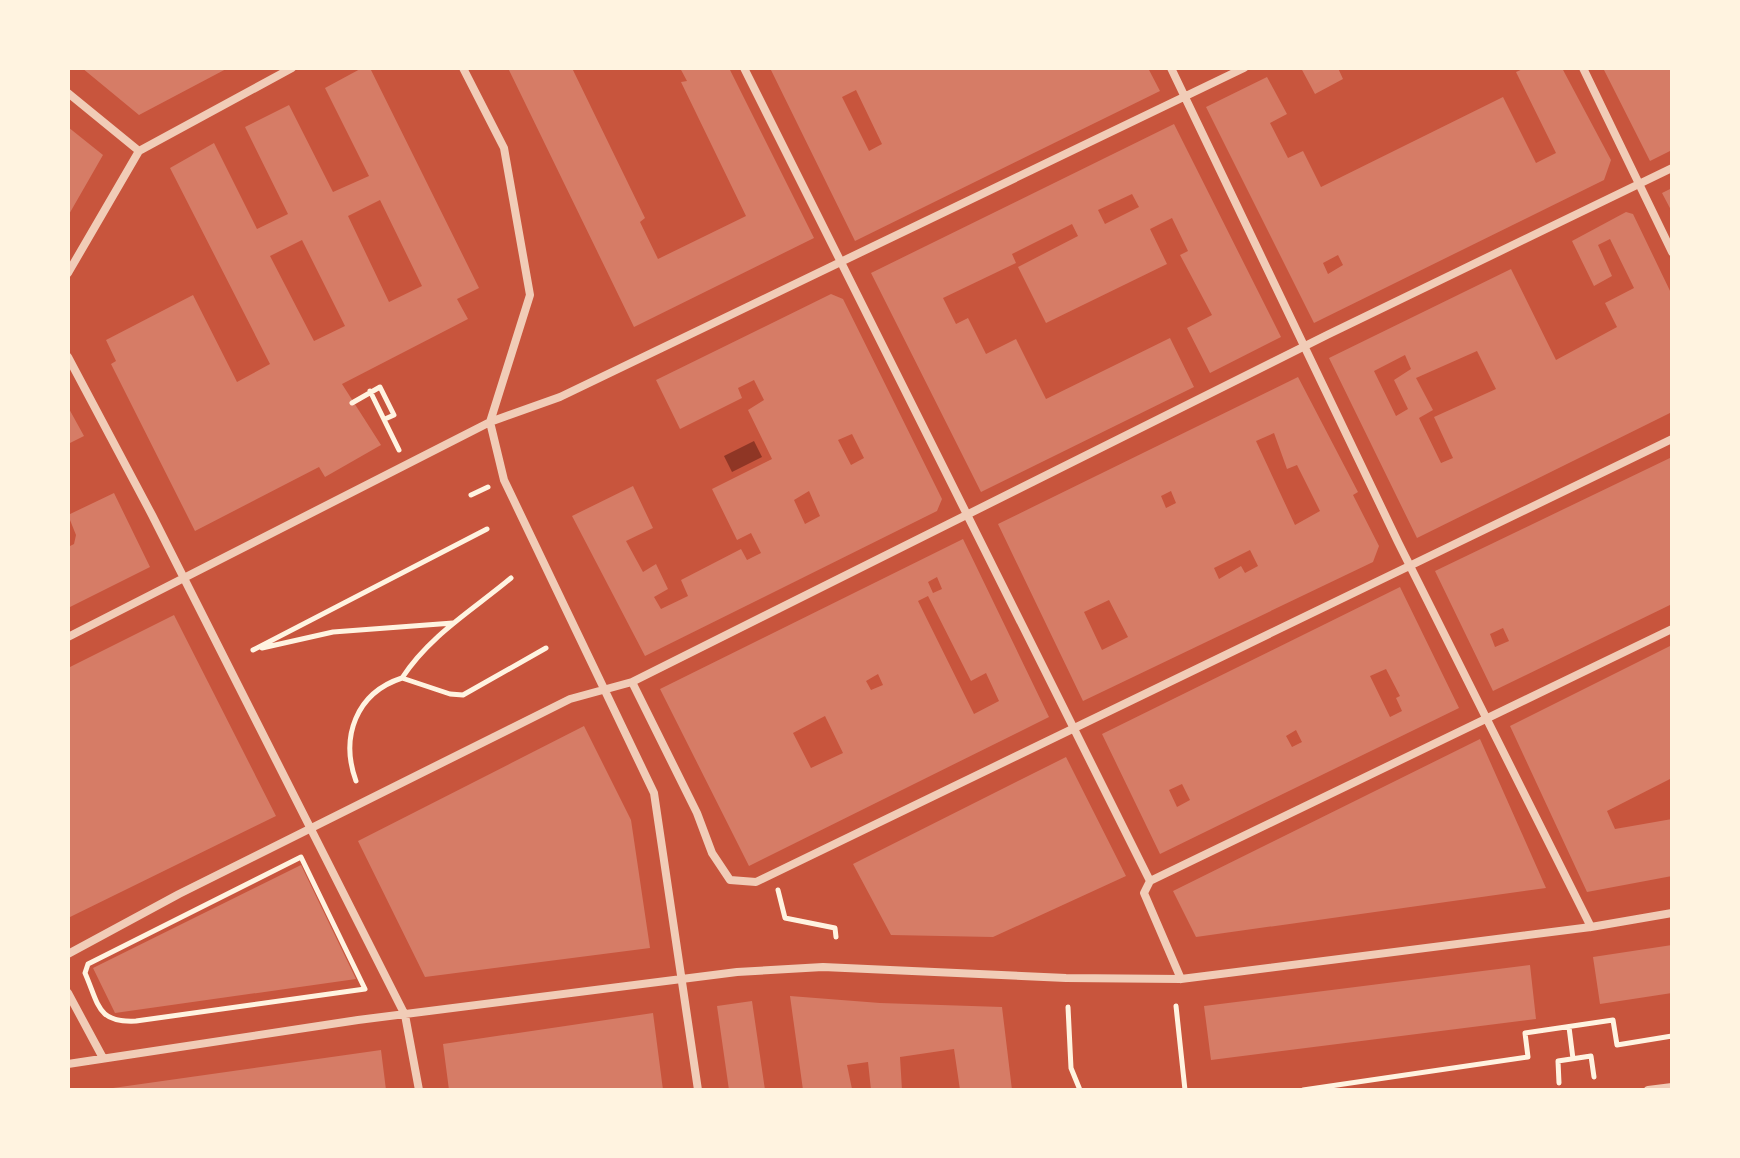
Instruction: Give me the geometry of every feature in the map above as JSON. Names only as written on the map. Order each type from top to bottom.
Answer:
[{"type":"street","points":[[68,273],[139,151],[292,68]]},
{"type":"street","points":[[463,68],[504,148],[530,295],[490,422],[504,480],[654,793],[698,1090]]},
{"type":"street","points":[[744,68],[1150,881]]},
{"type":"street","points":[[1171,68],[1409,565],[1490,720],[1591,927]]},
{"type":"street","points":[[68,637],[490,422],[560,397],[1244,68]]},
{"type":"street","points":[[1583,68],[1672,252]]},
{"type":"street","points":[[68,93],[139,151]]},
{"type":"street","points":[[68,954],[179,894],[570,699],[632,682],[968,517],[1303,347],[1672,168]]},
{"type":"street","points":[[68,357],[185,580],[405,1015],[419,1090]]},
{"type":"street","points":[[632,682],[697,813],[712,853],[730,880],[756,882],[1672,439]]},
{"type":"street","points":[[1181,979],[1144,893],[1150,881],[1490,720],[1672,629]]},
{"type":"street","points":[[68,1064],[680,978],[823,967],[1066,978],[1181,979],[1591,927],[1672,913]]},
{"type":"street","points":[[68,993],[103,1058]]},
{"type":"street","points":[[1648,1090],[1672,1087]]},
{"type":"path","points":[[352,403],[380,387],[394,415],[385,419]]},
{"type":"path","points":[[370,391],[405,466]]},
{"type":"path","points":[[453,623],[417,629],[333,632],[253,650],[487,529]]},
{"type":"path","points":[[356,781],[349,754],[355,718],[367,697],[402,678],[416,657],[453,623],[511,578]]},
{"type":"path","points":[[402,678],[450,694],[463,695],[546,648]]},
{"type":"path","points":[[305,858],[365,989],[146,1020],[113,1023],[104,1016],[85,973],[88,964],[287,863],[305,858]]},
{"type":"path","points":[[775,873],[785,918],[835,928],[836,937]]},
{"type":"path","points":[[1176,1006],[1185,1090]]},
{"type":"path","points":[[1068,1007],[1071,1068],[1080,1090]]},
{"type":"path","points":[[146,1020],[148,1035]]},
{"type":"path","points":[[1303,1090],[1528,1057],[1525,1033],[1613,1020],[1617,1045],[1672,1036]]},
{"type":"path","points":[[1569,1027],[1573,1059]]},
{"type":"path","points":[[1559,1083],[1558,1061],[1591,1056],[1594,1077]]},
{"type":"shaded area","points":[[754,441],[762,457],[732,472],[724,456]]},
{"type":"building","points":[[82,68],[228,68],[139,115]]},
{"type":"building","points":[[362,68],[370,68],[479,288],[457,299],[468,319],[342,384],[381,445],[325,477],[319,467],[195,531],[111,364],[116,361],[106,340],[193,295],[237,382],[270,364],[170,168],[214,143],[257,229],[288,214],[245,127],[289,105],[333,192],[369,176],[325,88]],"holes":[[[380,200],[422,286],[389,302],[348,216]],[[302,240],[345,326],[314,341],[270,256]]]},
{"type":"building","points":[[508,68],[572,68],[645,218],[640,222],[658,259],[746,216],[681,82],[687,81],[680,68],[729,68],[814,238],[634,327]]},
{"type":"building","points":[[770,68],[1148,68],[1160,91],[855,241]],"holes":[[[856,90],[882,144],[869,151],[842,97]]]},
{"type":"building","points":[[1301,68],[1338,68],[1343,79],[1315,94]]},
{"type":"building","points":[[1525,68],[1562,68],[1611,160],[1604,180],[1314,323],[1206,107],[1267,77],[1287,114],[1270,123],[1288,158],[1303,151],[1321,187],[1503,97],[1536,163],[1556,153],[1516,72]],"holes":[[[1338,255],[1343,265],[1328,274],[1323,263]]]},
{"type":"building","points":[[1603,68],[1672,68],[1672,150],[1650,161]]},
{"type":"building","points":[[1174,124],[1281,337],[1210,373],[1187,328],[1212,315],[1180,255],[1188,251],[1172,218],[1150,229],[1167,264],[1046,323],[1018,267],[1078,236],[1072,224],[1012,254],[1016,263],[943,298],[956,324],[968,318],[986,354],[1016,339],[1046,399],[1170,338],[1194,387],[981,492],[871,273]],"holes":[[[1132,194],[1139,207],[1105,224],[1098,210]]]},
{"type":"building","points":[[68,127],[103,155],[68,216]]},
{"type":"building","points":[[1672,188],[1672,212],[1662,193]]},
{"type":"building","points":[[1626,212],[1633,214],[1672,295],[1672,412],[1417,538],[1329,358],[1511,269],[1556,360],[1617,327],[1605,303],[1634,288],[1610,239],[1598,245],[1612,276],[1594,286],[1572,241]],"holes":[[[1477,351],[1496,389],[1434,417],[1453,458],[1441,463],[1419,418],[1433,410],[1416,378]],[[1405,355],[1411,369],[1394,380],[1408,409],[1396,416],[1374,371]]]},
{"type":"building","points":[[831,294],[843,299],[942,499],[937,511],[645,656],[572,516],[633,486],[653,528],[626,541],[643,572],[656,564],[668,589],[654,597],[661,609],[688,596],[681,580],[741,549],[747,560],[761,553],[751,533],[737,540],[712,489],[772,459],[748,410],[764,400],[754,380],[738,388],[742,398],[680,429],[656,380]],"holes":[[[852,434],[864,458],[851,465],[838,440]],[[809,491],[820,516],[805,524],[794,500]]]},
{"type":"building","points":[[1298,377],[1358,492],[1353,495],[1379,546],[1373,562],[1083,701],[998,524]],"holes":[[[1274,433],[1287,469],[1297,465],[1320,511],[1295,525],[1256,441]],[[1171,491],[1176,503],[1166,508],[1161,496]],[[1250,550],[1258,566],[1245,573],[1241,566],[1219,579],[1214,568]],[[1109,600],[1128,637],[1102,650],[1084,612]]]},
{"type":"building","points":[[68,407],[84,436],[68,444]]},
{"type":"building","points":[[1672,457],[1672,604],[1493,691],[1435,571]],"holes":[[[1503,628],[1509,641],[1495,647],[1490,634]]]},
{"type":"building","points":[[114,493],[150,567],[68,608],[68,547],[74,544],[76,535],[68,515]]},
{"type":"building","points":[[963,539],[1049,717],[749,866],[660,689]],"holes":[[[937,577],[942,589],[933,593],[928,582]],[[928,596],[971,681],[986,673],[999,701],[974,714],[918,601]],[[878,674],[883,685],[871,690],[866,681]],[[825,716],[843,753],[811,768],[793,733]]]},
{"type":"building","points":[[1400,587],[1459,708],[1160,854],[1102,734]],"holes":[[[1386,669],[1400,696],[1396,698],[1402,711],[1390,717],[1370,676]],[[1296,730],[1302,742],[1292,747],[1286,736]],[[1182,784],[1190,800],[1177,807],[1169,790]]]},
{"type":"building","points":[[174,615],[276,816],[68,918],[68,668]]},
{"type":"building","points":[[1672,645],[1672,778],[1607,811],[1615,829],[1672,819],[1672,876],[1587,892],[1510,726]]},
{"type":"building","points":[[584,726],[631,820],[650,948],[425,977],[358,841]]},
{"type":"building","points":[[1480,739],[1546,888],[1196,937],[1173,891]]},
{"type":"building","points":[[1066,757],[1126,876],[993,937],[891,935],[853,864]]},
{"type":"building","points":[[301,865],[356,979],[115,1013],[93,968]]},
{"type":"building","points":[[1672,945],[1672,993],[1600,1004],[1593,957]]},
{"type":"building","points":[[1530,965],[1536,1019],[1211,1060],[1204,1006]]},
{"type":"building","points":[[790,996],[1002,1007],[1012,1090],[960,1090],[954,1049],[900,1057],[902,1090],[871,1090],[868,1062],[847,1065],[852,1089],[803,1090]]},
{"type":"building","points":[[752,1001],[765,1090],[729,1090],[717,1006]]},
{"type":"building","points":[[653,1013],[663,1090],[449,1090],[443,1044]]},
{"type":"building","points":[[381,1050],[386,1090],[113,1088]]}]
